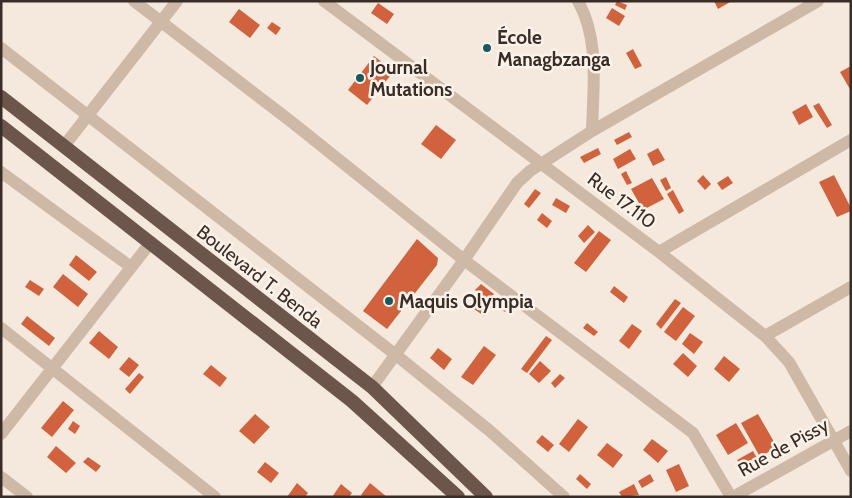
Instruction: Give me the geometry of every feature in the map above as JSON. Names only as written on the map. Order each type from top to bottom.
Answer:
[{"type":"highway","name":"Boulevard T. Benda","points":[[1,96],[372,387],[486,497]]},
{"type":"highway","points":[[1,126],[352,401],[458,497]]},
{"type":"street","points":[[134,1],[293,123],[464,260],[693,433],[732,497]]},
{"type":"street","points":[[64,146],[177,1]]},
{"type":"street","name":"Rue 17.110","points":[[324,1],[659,252],[765,336],[789,362],[851,471]]},
{"type":"street","points":[[578,1],[590,30],[594,66],[592,131]]},
{"type":"street","points":[[372,387],[464,260],[517,182],[592,131],[818,1]]},
{"type":"street","points":[[1,48],[396,355],[490,431],[564,497]]},
{"type":"street","points":[[659,252],[851,140]]},
{"type":"street","points":[[1,172],[131,267]]},
{"type":"street","points":[[1,434],[151,242]]},
{"type":"street","points":[[765,336],[851,287]]},
{"type":"street","points":[[1,328],[215,497]]},
{"type":"street","name":"Rue de Pissy","points":[[732,497],[851,431]]},
{"type":"street","points":[[1,477],[27,497]]},
{"type":"building","points":[[617,1],[627,5],[625,10],[615,5]]},
{"type":"building","points":[[714,1],[732,1],[718,9]]},
{"type":"building","points":[[378,3],[394,14],[387,24],[371,13]]},
{"type":"building","points":[[612,8],[625,16],[619,26],[606,18]]},
{"type":"building","points":[[239,9],[260,25],[250,38],[229,22]]},
{"type":"building","points":[[272,22],[281,28],[276,35],[267,28]]},
{"type":"building","points":[[633,49],[642,66],[635,69],[626,53]]},
{"type":"building","points":[[374,56],[394,71],[367,105],[348,90]]},
{"type":"building","points":[[851,66],[851,91],[840,72]]},
{"type":"building","points":[[819,103],[832,125],[827,128],[813,106]]},
{"type":"building","points":[[806,104],[813,117],[799,125],[792,112]]},
{"type":"building","points":[[436,125],[456,140],[441,159],[421,144]]},
{"type":"building","points":[[629,132],[632,137],[617,145],[614,140]]},
{"type":"building","points":[[598,148],[601,154],[584,163],[580,157]]},
{"type":"building","points":[[658,148],[665,160],[653,166],[647,154]]},
{"type":"building","points":[[630,149],[636,159],[618,169],[613,159]]},
{"type":"building","points":[[626,171],[632,183],[627,185],[621,174]]},
{"type":"building","points":[[703,175],[711,184],[705,190],[697,181]]},
{"type":"building","points":[[834,175],[851,208],[851,211],[837,217],[819,182]]},
{"type":"building","points":[[728,176],[733,183],[722,190],[717,183]]},
{"type":"building","points":[[666,177],[671,188],[666,191],[660,180]]},
{"type":"building","points":[[652,178],[664,199],[643,210],[631,189]]},
{"type":"building","points":[[535,189],[541,193],[529,208],[524,204]]},
{"type":"building","points":[[673,190],[684,211],[679,214],[667,194]]},
{"type":"building","points":[[556,198],[570,206],[566,213],[552,205]]},
{"type":"building","points":[[542,213],[552,221],[547,228],[537,220]]},
{"type":"building","points":[[588,225],[595,232],[584,243],[578,236]]},
{"type":"building","points":[[599,231],[611,240],[586,272],[574,263]]},
{"type":"building","points":[[417,239],[438,258],[437,265],[387,329],[363,311]]},
{"type":"building","points":[[76,255],[97,272],[89,281],[69,265]]},
{"type":"building","points":[[63,274],[88,294],[78,307],[53,287]]},
{"type":"building","points":[[30,280],[44,289],[39,296],[25,287]]},
{"type":"building","points":[[481,284],[494,294],[488,301],[475,290]]},
{"type":"building","points":[[614,286],[628,297],[624,303],[610,292]]},
{"type":"building","points":[[675,299],[681,303],[661,329],[656,324]]},
{"type":"building","points":[[499,300],[508,307],[505,312],[495,304]]},
{"type":"building","points":[[477,304],[487,311],[484,316],[474,309]]},
{"type":"building","points":[[683,307],[695,316],[676,341],[664,332]]},
{"type":"building","points":[[27,316],[55,338],[49,346],[21,324]]},
{"type":"building","points":[[587,323],[598,332],[594,336],[583,328]]},
{"type":"building","points":[[632,324],[642,331],[629,349],[619,341]]},
{"type":"building","points":[[99,331],[118,347],[109,359],[89,343]]},
{"type":"building","points":[[690,333],[703,342],[694,354],[682,344]]},
{"type":"building","points":[[546,336],[552,340],[527,373],[521,369]]},
{"type":"building","points":[[484,346],[496,355],[473,385],[461,377]]},
{"type":"building","points":[[438,348],[452,359],[444,370],[430,358]]},
{"type":"building","points":[[683,353],[697,366],[688,377],[673,364]]},
{"type":"building","points":[[724,356],[740,369],[729,382],[714,369]]},
{"type":"building","points":[[129,357],[139,365],[129,377],[119,369]]},
{"type":"building","points":[[540,361],[551,371],[539,383],[529,374]]},
{"type":"building","points":[[211,365],[227,378],[220,387],[203,374]]},
{"type":"building","points":[[139,373],[144,377],[130,394],[125,389]]},
{"type":"building","points":[[560,374],[565,378],[555,388],[551,383]]},
{"type":"building","points":[[63,401],[74,410],[52,437],[41,428]]},
{"type":"building","points":[[255,414],[270,427],[254,444],[239,431]]},
{"type":"building","points":[[758,414],[777,447],[760,457],[741,423]]},
{"type":"building","points":[[578,419],[588,427],[569,452],[559,444]]},
{"type":"building","points":[[73,421],[80,426],[75,434],[68,429]]},
{"type":"building","points":[[736,423],[748,443],[728,455],[716,435]]},
{"type":"building","points":[[542,435],[554,445],[548,452],[536,442]]},
{"type":"building","points":[[652,439],[668,451],[658,463],[643,450]]},
{"type":"building","points":[[607,443],[623,455],[613,468],[597,455]]},
{"type":"building","points":[[56,446],[76,463],[66,473],[47,457]]},
{"type":"building","points":[[753,451],[757,458],[742,467],[737,460]]},
{"type":"building","points":[[88,457],[101,466],[96,472],[83,462]]},
{"type":"building","points":[[265,462],[279,473],[271,483],[257,472]]},
{"type":"building","points":[[679,464],[689,486],[676,492],[666,470]]},
{"type":"building","points":[[580,474],[591,484],[587,489],[576,479]]},
{"type":"building","points":[[650,474],[654,481],[642,488],[638,481]]},
{"type":"building","points":[[297,483],[308,493],[305,497],[287,497]]},
{"type":"building","points":[[370,483],[387,497],[363,497],[361,495]]},
{"type":"building","points":[[341,484],[352,493],[349,497],[332,497]]},
{"type":"building","points":[[634,484],[639,495],[622,497],[619,492]]},
{"type":"place","name":"École Managbzanga","points":[[487,48]]},
{"type":"place","name":"Journal Mutations","points":[[360,78]]},
{"type":"place","name":"Maquis Olympia","points":[[389,301]]}]
